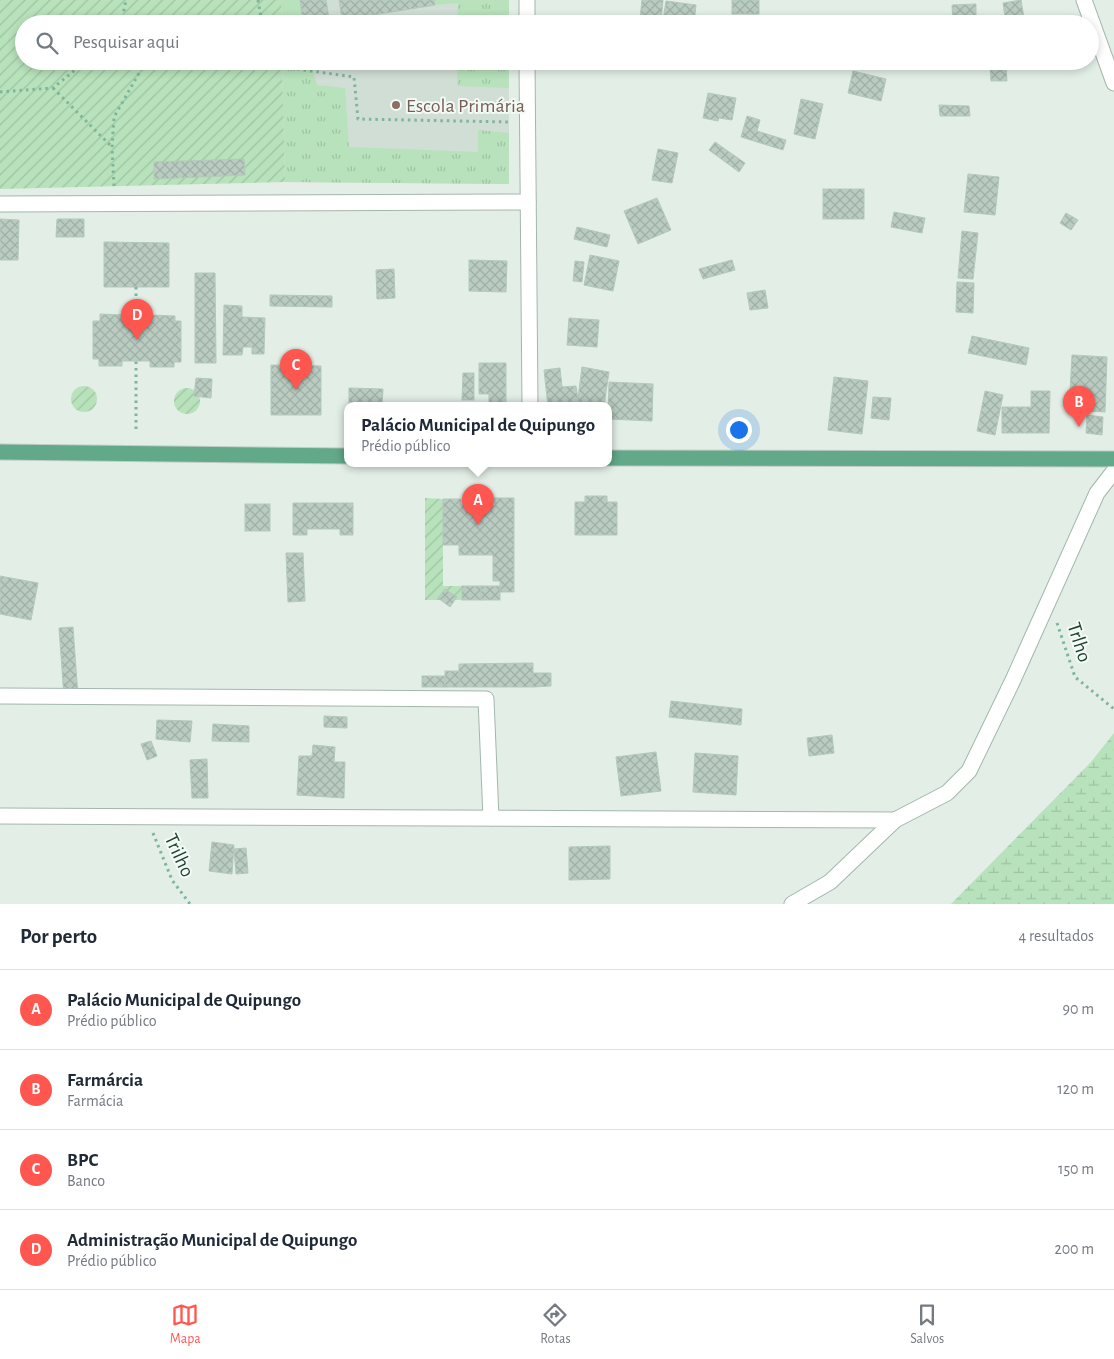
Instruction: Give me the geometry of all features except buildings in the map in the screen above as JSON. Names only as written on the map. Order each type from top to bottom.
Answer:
[{"type":"main road","points":[[0,452],[344,456]]},
{"type":"main road","points":[[612,458],[1114,459]]},
{"type":"street","points":[[527,0],[527,15]]},
{"type":"street","points":[[1084,0],[1089,15]]},
{"type":"street","points":[[1099,42],[1114,83]]},
{"type":"street","points":[[527,70],[530,402]]},
{"type":"street","points":[[0,204],[528,202]]},
{"type":"street","points":[[792,904],[830,882],[895,820],[947,793],[969,771],[1013,680],[1097,492],[1114,471]]},
{"type":"street","points":[[0,696],[486,699],[491,818]]},
{"type":"street","points":[[0,816],[895,820]]},
{"type":"path","points":[[123,15],[126,0]]},
{"type":"path","points":[[258,0],[260,15]]},
{"type":"path","points":[[0,92],[53,88],[75,70]]},
{"type":"path","points":[[114,186],[112,148],[114,117],[141,70]]},
{"type":"path","points":[[301,70],[354,77],[358,119],[509,122]]},
{"type":"path","points":[[53,88],[112,148]]},
{"type":"path","points":[[136,287],[136,320]]},
{"type":"path","points":[[136,361],[136,429]]},
{"type":"path","name":"Trlho","points":[[1049,598],[1075,677],[1114,709]]},
{"type":"path","name":"Trilho","points":[[146,816],[172,880],[190,904]]},
{"type":"shaded area","points":[[281,0],[509,0],[509,15],[282,15]]},
{"type":"shaded area","name":"Escola Primária","points":[[282,70],[509,70],[509,184],[285,182]]},
{"type":"green space","points":[[0,0],[281,0],[282,15],[15,15],[15,70],[282,70],[285,182],[0,189]]},
{"type":"green space","points":[[281,0],[300,0],[302,15],[282,15]]},
{"type":"green space","points":[[434,0],[509,0],[509,15],[457,15],[458,3],[435,5]]},
{"type":"green space","points":[[282,70],[313,70],[317,85],[345,88],[349,147],[478,152],[478,130],[509,133],[509,184],[285,182]]},
{"type":"green space","points":[[457,70],[509,70],[509,88],[457,86]]},
{"type":"green space","points":[[84,386],[93,390],[97,399],[93,408],[84,412],[75,408],[71,399],[75,390]]},
{"type":"green space","points":[[187,388],[196,392],[200,401],[196,410],[187,414],[178,410],[174,401],[178,392]]},
{"type":"green space","points":[[425,498],[443,499],[443,586],[462,586],[462,600],[425,600]]},
{"type":"green space","points":[[1114,733],[1114,904],[951,904],[1091,762]]},
{"type":"place","name":"Escola Primária","points":[[396,105]]},
{"type":"place","name":"Administração Municipal de Quipungo","points":[[137,340]]},
{"type":"place","name":"BPC","points":[[296,390]]},
{"type":"place","name":"Farmárcia","points":[[1079,427]]},
{"type":"place","name":"Palácio Municipal de Quipungo","points":[[478,525]]}]
